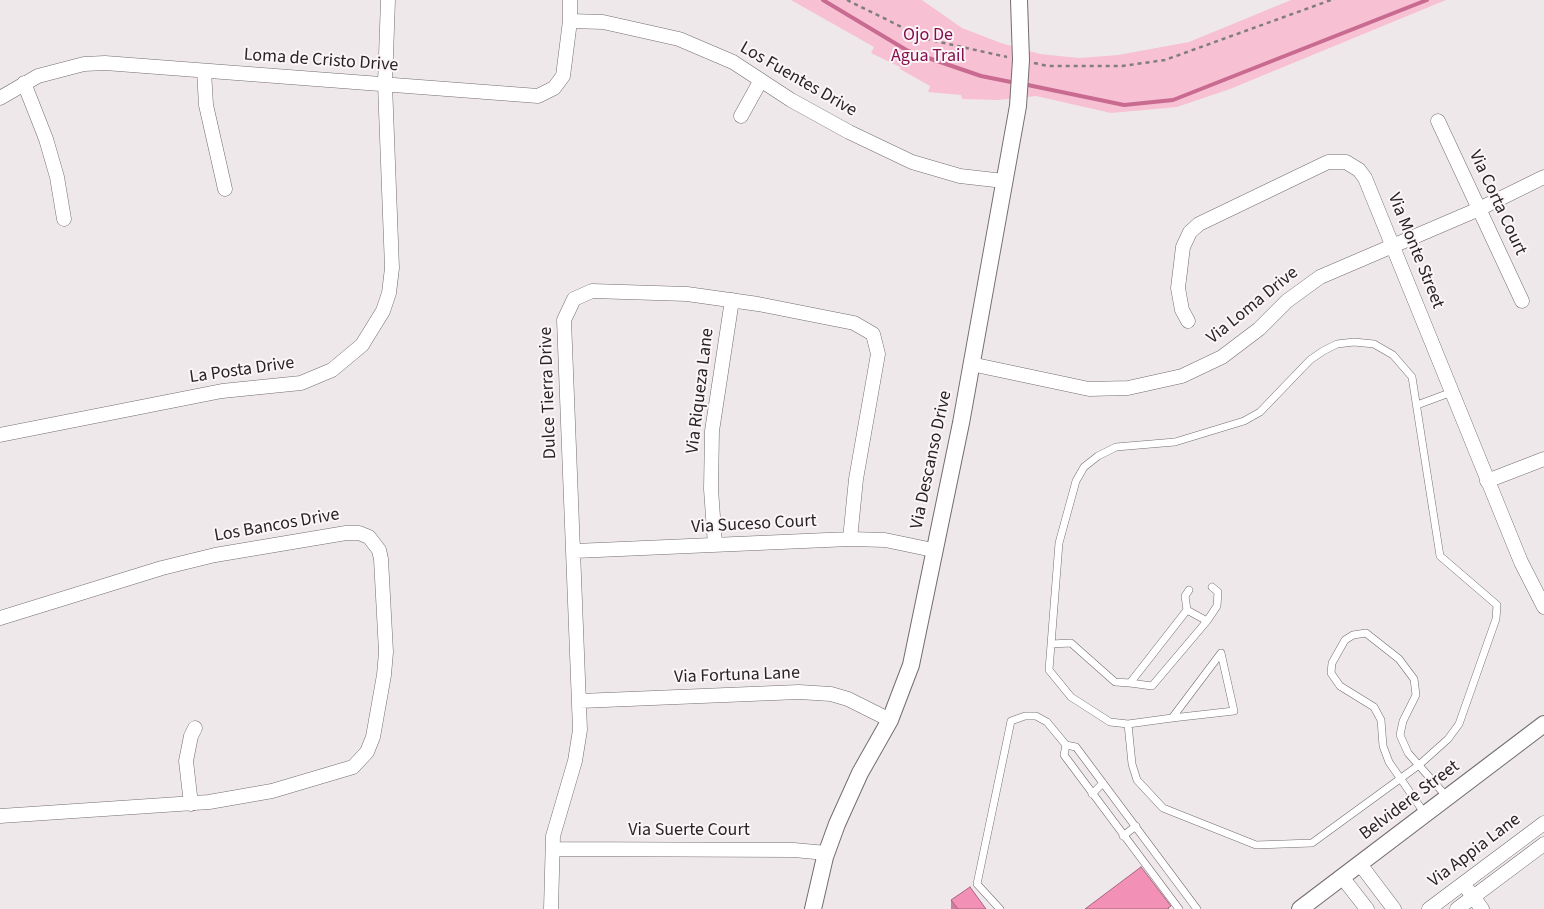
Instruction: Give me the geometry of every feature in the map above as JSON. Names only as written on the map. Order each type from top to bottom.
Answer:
[{"type":"street","name":"La Posta Drive","points":[[0,435],[222,391],[301,383],[332,370],[349,358],[362,345],[376,326],[389,293],[392,268],[385,84],[388,0]]},
{"type":"street","name":"Loma de Cristo Drive","points":[[0,98],[24,83],[52,71],[84,64],[122,64],[538,96],[554,88],[562,76],[570,21],[570,0]]},
{"type":"street","name":"Via Descanso Drive","points":[[813,909],[816,889],[826,853],[855,782],[890,720],[911,665],[933,550],[961,423],[1018,106],[1021,65],[1019,0]]},
{"type":"street","name":"Los Fuentes Drive","points":[[570,21],[603,22],[679,39],[733,62],[791,100],[849,132],[912,162],[960,176],[1004,181]]},
{"type":"street","points":[[204,71],[206,105],[226,189]]},
{"type":"street","points":[[741,116],[761,80]]},
{"type":"street","points":[[24,83],[46,139],[57,177],[64,219]]},
{"type":"street","name":"Via Corta Court","points":[[1438,121],[1522,301]]},
{"type":"street","name":"Via Monte Street","points":[[1188,321],[1182,310],[1178,288],[1184,247],[1190,232],[1199,224],[1328,162],[1346,162],[1359,170],[1365,178],[1521,562],[1544,606]]},
{"type":"street","name":"Via Loma Drive","points":[[971,364],[1089,389],[1128,388],[1165,381],[1222,357],[1259,329],[1287,301],[1320,277],[1479,209],[1544,177]]},
{"type":"street","name":"Dulce Tierra Drive","points":[[551,909],[553,849],[560,805],[575,761],[580,730],[575,551],[564,320],[569,304],[580,295],[592,292],[687,294],[732,300],[854,323],[873,334],[878,354],[856,479],[850,539]]},
{"type":"street","name":"Via Riqueza Lane","points":[[715,545],[711,488],[712,431],[732,300]]},
{"type":"street","points":[[1487,481],[1544,459]]},
{"type":"street","name":"Los Bancos Drive","points":[[0,618],[162,568],[214,555],[346,533],[359,533],[369,537],[379,550],[386,652],[381,699],[373,737],[367,752],[353,768],[272,791],[190,804],[0,816]]},
{"type":"street","name":"Via Suceso Court","points":[[575,551],[850,539],[884,540],[933,550]]},
{"type":"street","name":"Via Fortuna Lane","points":[[580,701],[799,692],[831,694],[848,698],[890,720]]},
{"type":"street","name":"Belvidere Street","points":[[1300,909],[1544,724]]},
{"type":"street","points":[[190,804],[186,761],[190,736],[195,728]]},
{"type":"street","name":"Via Appia Lane","points":[[1429,909],[1544,823]]},
{"type":"street","name":"Via Appia Lane","points":[[1457,909],[1544,844]]},
{"type":"street","name":"Via Suerte Court","points":[[553,849],[794,850],[826,853]]},
{"type":"street","points":[[1360,864],[1394,909]]},
{"type":"street","points":[[1342,877],[1367,909]]},
{"type":"street","points":[[1463,884],[1482,909]]},
{"type":"lane","points":[[1128,724],[1132,764],[1137,780],[1163,808],[1256,845],[1312,843],[1419,766],[1448,739],[1459,724],[1496,619],[1497,606],[1440,556],[1412,377],[1393,355],[1374,344],[1354,342],[1337,344],[1310,360],[1260,412],[1244,421],[1175,442],[1116,447],[1098,456],[1084,468],[1076,481],[1059,543],[1049,670],[1070,697],[1110,722],[1128,724],[1234,710],[1221,652],[1172,718]]},
{"type":"lane","points":[[1417,405],[1452,392]]},
{"type":"lane","points":[[1052,644],[1071,643],[1116,682],[1152,686],[1207,621],[1217,606],[1218,592],[1212,587]]},
{"type":"lane","points":[[1130,683],[1187,610],[1185,596],[1189,590]]},
{"type":"lane","points":[[1187,610],[1207,621]]},
{"type":"lane","points":[[1425,814],[1400,778],[1383,746],[1381,720],[1374,707],[1340,686],[1331,673],[1332,664],[1345,640],[1353,635],[1366,633],[1399,659],[1414,679],[1416,695],[1403,721],[1400,735],[1408,753],[1448,797]]},
{"type":"lane","points":[[1000,909],[977,884],[1011,721],[1025,716],[1036,716],[1047,722],[1066,745],[1076,747],[1197,909]]},
{"type":"lane","points":[[1066,745],[1064,755],[1179,909]]},
{"type":"lane","points":[[1092,794],[1103,784]]},
{"type":"lane","points":[[1123,836],[1136,826]]},
{"type":"lane","points":[[1137,870],[1145,864]]},
{"type":"path","points":[[847,0],[926,39],[1021,65],[1048,66],[1122,66],[1165,60],[1331,0]]},
{"type":"green space","name":"Ojo De Agua Trail","points":[[791,0],[922,0],[962,28],[1001,43],[1040,54],[1079,58],[1118,55],[1189,42],[1291,0],[1446,0],[1230,89],[1177,107],[1111,113],[1036,96],[998,100],[962,99],[961,95],[928,92],[930,86],[900,69],[900,67],[871,53],[874,47]]},
{"type":"building","points":[[1141,867],[1171,906],[1169,909],[1085,909]]},
{"type":"building","points":[[970,887],[986,909],[958,909],[951,900]]},
{"type":"waterway","points":[[823,0],[908,51],[981,76],[1016,83]]},
{"type":"waterway","points":[[1023,84],[1124,105],[1173,100],[1427,0]]}]
